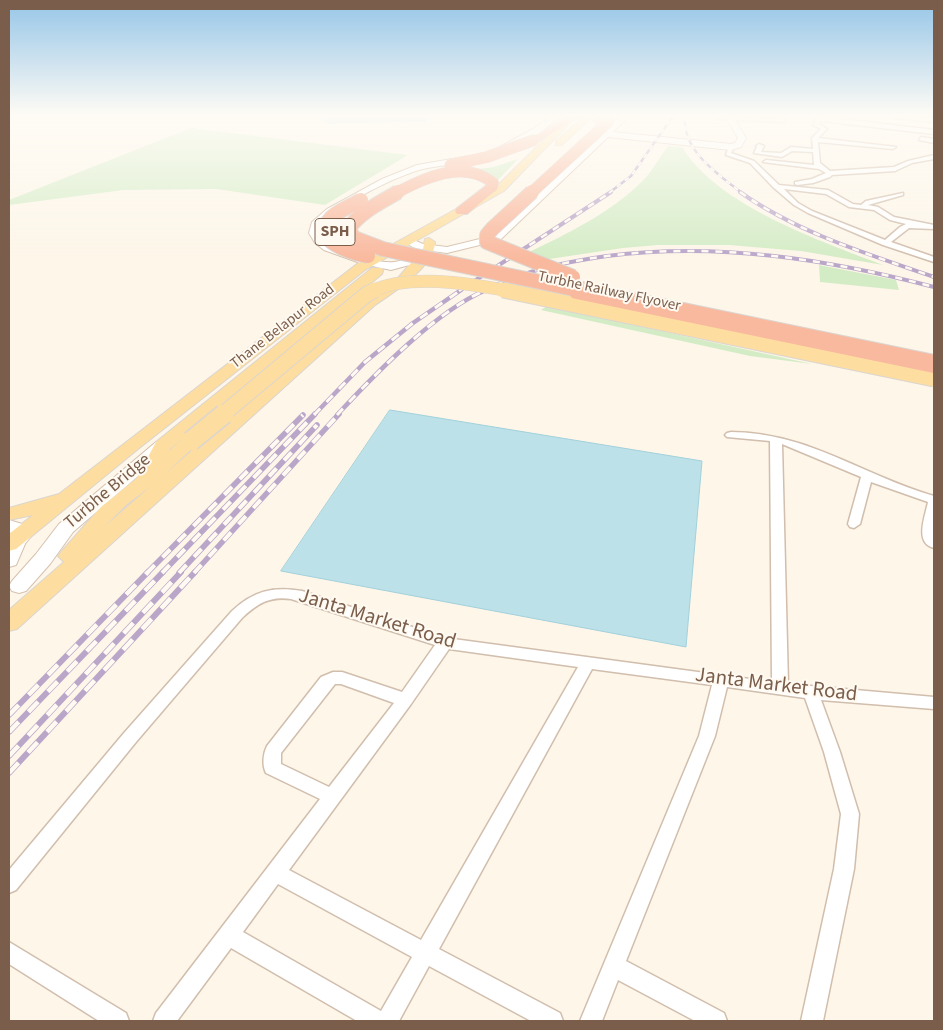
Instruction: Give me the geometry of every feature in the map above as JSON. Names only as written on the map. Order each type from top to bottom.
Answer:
[{"type":"highway","name":"Turbhe Railway Flyover","points":[[454,164],[412,173],[340,212],[326,224],[324,230],[326,237],[332,243],[355,253],[448,273],[878,353],[934,359]]},
{"type":"highway","name":"Turbhe Railway Flyover","points":[[552,164],[479,227],[474,234],[472,242],[476,249],[502,264],[560,283],[878,353],[934,370]]},
{"type":"highway","name":"Turbhe Railway Flyover","points":[[558,164],[492,229],[487,235],[486,242],[559,272],[593,283],[934,351]]},
{"type":"highway","points":[[462,211],[492,187],[491,181],[478,175],[438,174],[418,182],[360,215],[349,224],[348,229],[354,238],[383,249],[934,364]]},
{"type":"main road","name":"Thane Belapur Road","points":[[9,623],[194,448],[370,302],[403,281],[421,248],[462,211],[500,189],[522,164]]},
{"type":"main road","name":"Thane Belapur Road","points":[[162,446],[371,275],[421,248],[511,190],[537,164]]},
{"type":"main road","points":[[344,255],[381,244],[421,248]]},
{"type":"main road","name":"Thane Belapur Road","points":[[9,544],[17,528],[79,488],[326,292],[370,262],[421,248]]},
{"type":"main road","points":[[41,593],[94,524],[145,481],[194,448],[367,294],[378,288],[404,283],[425,282],[465,285],[544,297],[934,379]]},
{"type":"main road","points":[[145,481],[162,446]]},
{"type":"main road","points":[[9,514],[37,506],[79,488]]},
{"type":"street","points":[[386,266],[344,255],[322,245],[316,238],[314,231],[316,224],[332,211],[405,172],[441,164]]},
{"type":"street","points":[[421,248],[447,250],[496,238],[563,164]]},
{"type":"street","points":[[754,164],[796,204],[810,212],[886,244],[934,260]]},
{"type":"street","points":[[781,164],[821,167]]},
{"type":"street","points":[[817,164],[830,173],[895,169],[906,164]]},
{"type":"street","points":[[775,186],[814,181],[828,176],[830,173]]},
{"type":"street","points":[[775,186],[828,192],[850,206],[876,208],[892,219],[934,227]]},
{"type":"street","points":[[863,207],[868,202],[901,194]]},
{"type":"street","points":[[886,244],[904,226],[914,224]]},
{"type":"street","points":[[731,435],[776,439],[818,454],[910,494],[934,500],[928,536],[934,544]]},
{"type":"street","points":[[776,439],[780,688]]},
{"type":"street","name":"Turbhe Bridge","points":[[14,591],[43,559],[66,528],[162,446]]},
{"type":"street","points":[[854,524],[867,476]]},
{"type":"street","points":[[14,591],[94,524]]},
{"type":"street","points":[[9,560],[16,543],[17,528]]},
{"type":"street","name":"Janta Market Road","points":[[9,884],[189,669],[245,608],[257,598],[270,593],[285,592],[302,596],[445,643],[811,693],[934,703]]},
{"type":"street","points":[[164,1021],[331,796],[405,700],[445,643]]},
{"type":"street","points":[[387,1021],[588,663]]},
{"type":"street","points":[[331,796],[272,768],[271,761],[273,752],[327,681],[333,678],[342,678],[405,700]]},
{"type":"street","points":[[591,1021],[707,736],[721,680]]},
{"type":"street","points":[[811,693],[832,752],[850,814],[844,869],[812,1021]]},
{"type":"street","points":[[275,872],[552,1021]]},
{"type":"street","points":[[228,935],[378,1021]]},
{"type":"street","points":[[9,952],[118,1021]]},
{"type":"street","points":[[614,966],[716,1021]]},
{"type":"green space","points":[[100,164],[393,164],[325,205],[216,189],[124,190],[9,205],[9,200]]},
{"type":"green space","points":[[503,164],[513,164],[498,180],[464,171]]},
{"type":"green space","points":[[656,164],[695,164],[720,187],[745,204],[802,233],[883,265],[801,251],[729,245],[658,245],[549,259],[525,254],[607,210],[636,188]]},
{"type":"green space","points":[[819,265],[896,280],[899,290],[820,282]]},
{"type":"green space","points":[[547,306],[812,364],[750,356],[541,310]]},
{"type":"water","points":[[390,410],[702,461],[686,647],[281,571]]},
{"type":"railway","points":[[609,193],[631,176],[639,164]]},
{"type":"railway","points":[[707,164],[742,193]]},
{"type":"railway","points":[[459,291],[611,192]]},
{"type":"railway","points":[[740,192],[809,231],[859,251],[934,277]]},
{"type":"railway","points":[[483,291],[532,271],[575,261],[649,252],[690,251],[731,252],[813,261],[853,268],[934,287]]},
{"type":"railway","points":[[314,415],[365,362],[413,323],[461,290]]},
{"type":"railway","points":[[337,415],[369,381],[427,328],[467,300],[486,290]]},
{"type":"railway","points":[[162,573],[315,414]]},
{"type":"railway","points":[[194,573],[339,414]]},
{"type":"railway","points":[[147,573],[303,415]]},
{"type":"railway","points":[[179,573],[317,425]]},
{"type":"railway","points":[[9,715],[148,572]]},
{"type":"railway","points":[[9,732],[163,572]]},
{"type":"railway","points":[[9,756],[181,572]]},
{"type":"railway","points":[[9,773],[195,572]]}]
